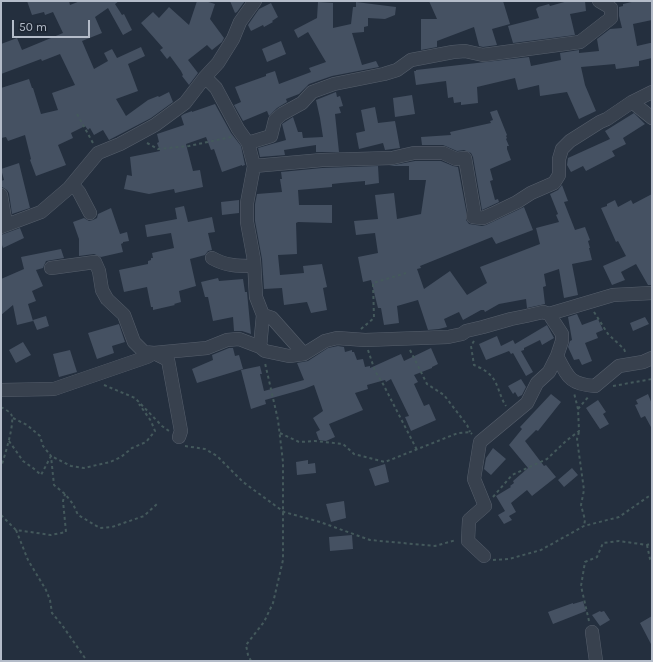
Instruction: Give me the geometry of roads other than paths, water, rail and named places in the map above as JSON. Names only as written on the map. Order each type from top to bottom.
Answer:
[{"type":"street","points":[[1,195],[4,226],[41,212],[72,184],[98,153],[120,144],[155,125],[185,103],[218,63],[233,39],[240,22],[255,1]]},
{"type":"street","points":[[245,139],[271,136],[275,120],[282,114],[302,103],[312,92],[334,84],[397,70],[411,60],[465,51],[482,55],[580,42],[611,18],[611,8],[599,1]]},
{"type":"street","points":[[205,77],[216,88],[245,139],[254,166],[247,203],[247,222],[254,266],[256,297],[263,315],[260,347]]},
{"type":"street","points":[[254,166],[315,161],[392,158],[414,153],[442,153],[456,159],[465,158],[474,210],[473,216],[483,218],[531,193],[554,183],[559,175],[559,159],[562,149],[570,141],[632,102],[652,92]]},
{"type":"street","points":[[632,102],[652,118]]},
{"type":"street","points":[[72,184],[79,192],[90,213]]},
{"type":"street","points":[[212,258],[221,263],[233,266],[254,266]]},
{"type":"street","points":[[51,268],[95,262],[99,271],[102,290],[107,299],[124,315],[134,342],[144,352],[154,353],[207,348],[227,340],[239,339],[260,347],[265,352],[289,356],[304,354],[325,341],[337,338],[365,340],[448,337],[511,318],[543,312],[549,314],[613,295],[652,293]]},
{"type":"street","points":[[484,556],[468,541],[469,520],[485,506],[474,479],[480,442],[527,403],[537,383],[549,372],[557,356],[562,341],[562,334],[549,314]]},
{"type":"street","points":[[263,315],[272,318],[304,354]]},
{"type":"street","points":[[1,390],[54,388],[147,358],[154,353]]},
{"type":"street","points":[[154,353],[168,360],[181,431],[179,436]]},
{"type":"street","points":[[557,356],[569,378],[582,385],[595,386],[619,366],[643,362],[652,358]]},
{"type":"street","points":[[592,632],[596,661]]}]
